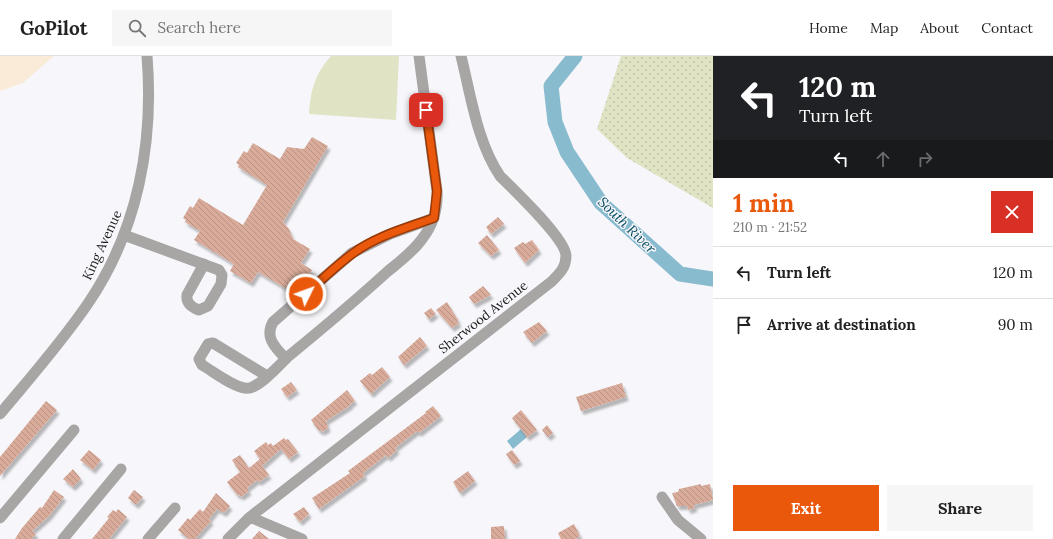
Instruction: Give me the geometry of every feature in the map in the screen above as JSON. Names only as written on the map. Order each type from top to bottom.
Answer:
[{"type":"street","name":"King Avenue","points":[[0,414],[72,326],[89,301],[124,235],[137,197],[147,144],[149,111],[147,56]]},
{"type":"street","points":[[267,376],[213,343],[208,344],[199,359],[202,365],[240,387],[250,388],[256,386],[418,245],[428,231],[434,218],[437,191],[419,56]]},
{"type":"street","name":"Sherwood Avenue","points":[[228,539],[250,517],[551,282],[561,272],[565,265],[566,253],[559,238],[500,176],[493,165],[483,140],[460,56]]},
{"type":"street","points":[[286,359],[272,343],[270,338],[269,332],[273,322],[352,253],[390,234],[434,218]]},
{"type":"street","points":[[124,235],[170,253],[204,264]]},
{"type":"street","points":[[0,518],[74,430]]},
{"type":"street","points":[[63,539],[120,469]]},
{"type":"street","points":[[662,498],[678,520],[702,539]]},
{"type":"street","points":[[148,539],[176,508]]},
{"type":"street","points":[[250,517],[302,539]]},
{"type":"shaded area","points":[[0,56],[54,56],[23,83],[0,91]]},
{"type":"green space","points":[[331,56],[399,56],[396,120],[309,114],[314,83],[321,69]]},
{"type":"green space","points":[[621,56],[713,56],[713,208],[627,158],[597,129]]},
{"type":"water","points":[[521,429],[527,437],[513,449],[507,441]]},
{"type":"building","points":[[312,137],[328,146],[283,222],[289,229],[293,239],[310,249],[301,263],[312,270],[304,283],[294,277],[287,289],[258,272],[251,283],[230,271],[234,264],[194,240],[200,231],[185,222],[186,220],[183,218],[190,206],[193,208],[199,198],[243,225],[267,185],[238,167],[239,165],[236,163],[244,151],[247,153],[253,143],[280,159],[287,147],[304,149]]},
{"type":"building","points":[[498,217],[504,224],[491,234],[486,227]]},
{"type":"building","points":[[487,235],[499,250],[491,256],[478,243]]},
{"type":"building","points":[[532,240],[539,250],[525,263],[514,248],[523,242],[525,244]]},
{"type":"building","points":[[483,286],[491,295],[474,304],[469,297]]},
{"type":"building","points":[[447,302],[459,323],[452,328],[436,310]]},
{"type":"building","points":[[431,308],[436,314],[429,319],[424,313]]},
{"type":"building","points":[[539,322],[547,331],[532,343],[523,332]]},
{"type":"building","points":[[420,337],[427,346],[404,365],[398,357]]},
{"type":"building","points":[[382,367],[390,377],[371,394],[360,381],[370,373],[372,375]]},
{"type":"building","points":[[291,382],[297,390],[287,397],[281,389]]},
{"type":"building","points":[[622,383],[626,397],[581,411],[576,397]]},
{"type":"building","points":[[347,390],[355,401],[326,421],[328,428],[322,432],[321,430],[319,431],[311,420]]},
{"type":"building","points":[[46,401],[57,410],[0,476],[0,457]]},
{"type":"building","points":[[433,406],[441,416],[419,433],[417,431],[395,448],[397,450],[388,458],[386,455],[363,473],[365,476],[319,509],[312,498],[350,473],[348,471],[426,413],[425,412]]},
{"type":"building","points":[[521,410],[537,430],[527,437],[512,418]]},
{"type":"building","points":[[547,425],[553,433],[548,437],[542,430]]},
{"type":"building","points":[[284,438],[286,440],[288,439],[298,452],[289,459],[281,449],[262,466],[269,475],[259,482],[257,480],[247,488],[249,491],[241,497],[239,494],[238,496],[227,482],[240,472],[232,460],[240,455],[249,468],[260,459],[254,451],[266,442],[268,445],[271,443],[273,446]]},
{"type":"building","points":[[89,450],[101,460],[93,470],[80,460]]},
{"type":"building","points":[[512,450],[520,461],[514,465],[506,454]]},
{"type":"building","points":[[73,469],[81,479],[73,487],[63,479]]},
{"type":"building","points":[[468,471],[475,481],[460,493],[453,482]]},
{"type":"building","points":[[701,484],[701,486],[710,484],[713,500],[694,505],[695,508],[688,510],[687,506],[677,506],[672,493],[678,492],[679,489]]},
{"type":"building","points":[[54,490],[64,497],[49,516],[32,531],[36,534],[31,539],[15,539],[22,528],[40,507],[42,508]]},
{"type":"building","points":[[134,490],[143,497],[136,505],[128,498]]},
{"type":"building","points":[[216,493],[230,506],[224,513],[217,509],[209,519],[211,521],[195,539],[189,539],[178,530],[188,518],[190,520],[200,509],[203,512]]},
{"type":"building","points":[[304,507],[309,514],[300,522],[293,514]]},
{"type":"building","points":[[118,509],[127,517],[109,539],[92,539],[109,518],[107,517],[113,510],[116,512]]},
{"type":"building","points":[[574,524],[580,536],[575,539],[561,539],[558,533]]},
{"type":"building","points":[[504,526],[505,539],[491,539],[491,527]]},
{"type":"building","points":[[259,531],[269,539],[252,539]]},
{"type":"waterway","name":"South River","points":[[575,56],[551,86],[555,122],[567,152],[601,203],[680,274],[713,279]]},
{"type":"route","points":[[306,294],[352,253],[369,243],[390,234],[434,218],[438,199],[426,110]]}]
